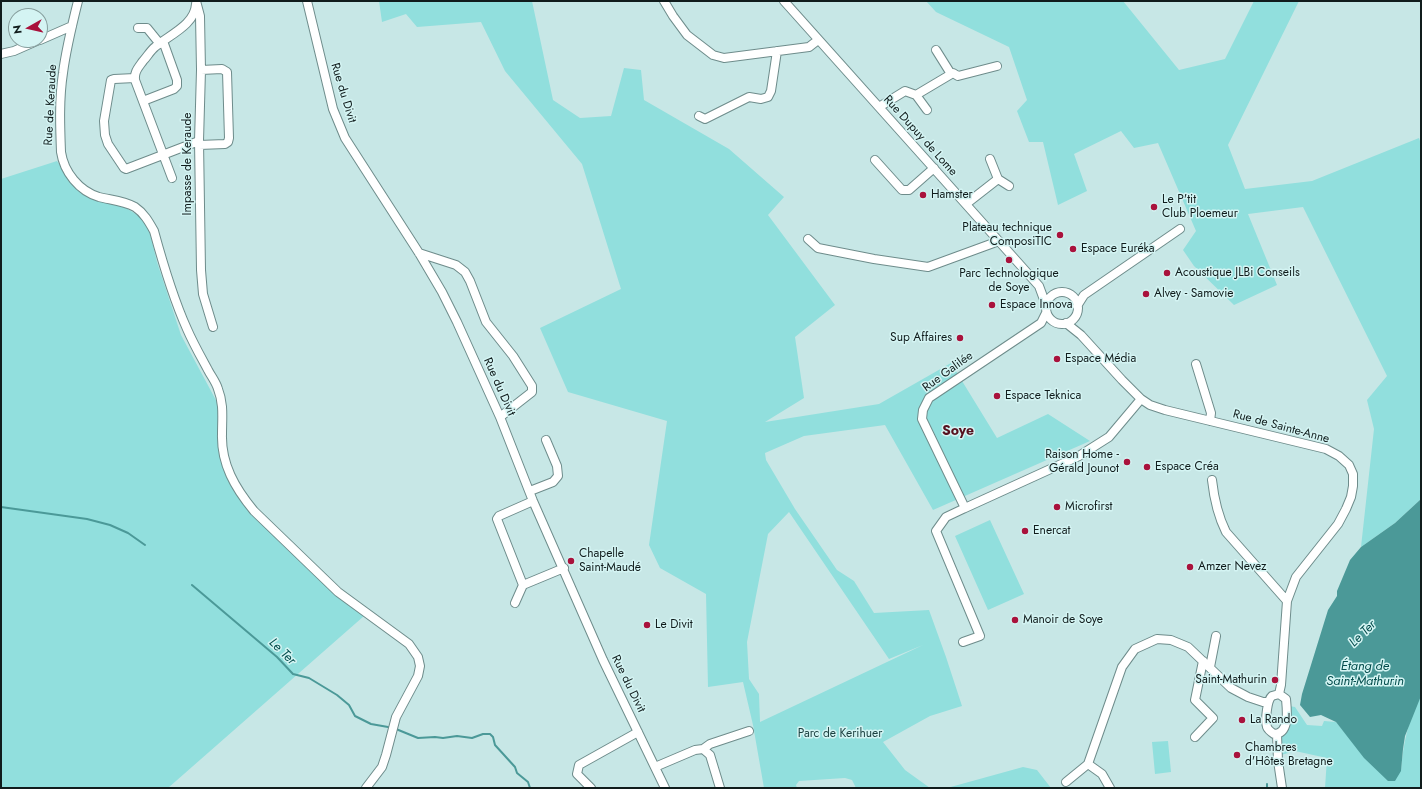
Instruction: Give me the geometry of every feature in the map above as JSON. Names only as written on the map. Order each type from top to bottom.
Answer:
[{"type":"street","name":"Rue de Keraude","points":[[78,1],[62,73],[60,104],[61,152],[62,159],[68,172],[84,189],[97,196],[129,205],[141,212],[154,231],[172,293],[187,330],[218,388],[222,400],[222,450],[233,482],[242,497],[254,511],[338,592],[409,644],[418,657],[420,666],[418,676],[396,717],[382,767],[366,788]]},
{"type":"street","points":[[172,178],[135,78],[137,68],[154,48],[192,18],[196,10],[196,1]]},
{"type":"street","name":"Impasse de Keraude","points":[[196,1],[200,16],[201,70],[199,143],[201,270],[203,294],[213,326]]},
{"type":"street","name":"Rue du Divit","points":[[307,1],[333,109],[338,123],[345,138],[419,253],[442,292],[457,322],[500,417],[533,501],[564,568],[603,660],[665,788]]},
{"type":"street","points":[[664,1],[687,35],[713,55],[724,58],[809,47],[818,40]]},
{"type":"street","name":"Rue Dupuy de Lome","points":[[784,1],[1039,286],[1055,294]]},
{"type":"street","points":[[48,36],[72,26]]},
{"type":"street","points":[[138,28],[147,28],[161,42],[177,80],[177,86],[174,89],[143,101]]},
{"type":"street","points":[[798,48],[805,43],[812,33]]},
{"type":"street","points":[[2,52],[14,51],[21,48]]},
{"type":"street","points":[[936,50],[951,74]]},
{"type":"street","points":[[699,116],[705,119],[749,97],[761,99],[768,97],[771,91],[777,51]]},
{"type":"street","points":[[916,95],[953,73],[958,76],[997,66]]},
{"type":"street","points":[[135,78],[114,79],[110,82],[104,121],[106,139],[119,162],[126,169],[199,143],[225,144],[228,142],[227,72],[222,69],[201,70]]},
{"type":"street","points":[[879,107],[905,91],[916,95],[927,110]]},
{"type":"street","points":[[990,159],[998,179],[1009,186]]},
{"type":"street","points":[[875,160],[902,190],[909,190],[934,168]]},
{"type":"street","points":[[966,204],[998,179]]},
{"type":"street","points":[[1084,295],[1072,296],[1063,293],[1055,294],[1049,299],[1046,309],[1053,321],[1057,323],[1066,323],[1075,317],[1077,306],[1084,295],[1180,229]]},
{"type":"street","points":[[808,239],[818,248],[874,259],[928,266],[998,241]]},
{"type":"street","points":[[419,253],[456,265],[465,272],[470,280],[486,322],[513,356],[532,386],[532,392],[500,417]]},
{"type":"street","name":"Rue Dupuy de Lome","points":[[1039,286],[1046,309]]},
{"type":"street","points":[[1072,296],[1077,306]]},
{"type":"street","name":"Rue Galilée","points":[[1041,323],[1046,309]]},
{"type":"street","name":"Rue de Sainte-Anne","points":[[1075,317],[1081,335]]},
{"type":"street","name":"Rue Galilée","points":[[965,508],[922,419],[929,398],[1041,323],[1053,321]]},
{"type":"street","name":"Rue de Sainte-Anne","points":[[1066,323],[1081,335],[1122,380],[1150,405],[1165,410],[1326,449],[1339,456],[1349,466],[1353,474],[1353,486],[1351,497],[1346,509],[1338,524],[1296,577],[1287,601],[1282,678],[1279,694]]},
{"type":"street","points":[[1196,364],[1211,413],[1210,421]]},
{"type":"street","points":[[963,642],[980,636],[936,531],[946,517],[1079,456],[1109,437],[1142,399]]},
{"type":"street","points":[[530,491],[553,482],[558,476],[557,466],[546,440]]},
{"type":"street","points":[[1212,480],[1221,522],[1226,532],[1287,601]]},
{"type":"street","points":[[524,585],[497,520],[501,515],[533,501]]},
{"type":"street","points":[[515,603],[524,585],[564,568]]},
{"type":"street","points":[[1210,667],[1216,636]]},
{"type":"street","points":[[1066,782],[1088,764],[1122,667],[1135,649],[1157,639],[1171,640],[1188,647],[1231,688],[1248,698],[1268,702]]},
{"type":"street","points":[[1195,737],[1213,718],[1195,700],[1203,661]]},
{"type":"street","points":[[1279,694],[1286,699],[1286,722],[1284,730],[1277,734],[1271,732],[1267,727],[1268,702],[1272,696],[1279,694]]},
{"type":"street","points":[[655,767],[695,750],[703,749],[710,744],[749,730]]},
{"type":"street","points":[[591,788],[577,774],[579,765],[638,732]]},
{"type":"street","points":[[1277,734],[1278,761],[1282,788]]},
{"type":"street","points":[[703,749],[710,755],[720,788]]},
{"type":"street","points":[[1088,764],[1102,774],[1110,788]]},
{"type":"green space","name":"Parc de Kerihuer","points":[[379,1],[532,1],[553,100],[580,118],[611,116],[624,68],[641,70],[644,100],[729,149],[784,197],[768,215],[835,305],[795,337],[804,398],[765,422],[879,404],[951,363],[997,438],[1048,414],[1090,441],[933,510],[885,425],[804,436],[765,453],[766,460],[795,509],[837,570],[854,581],[874,613],[929,610],[962,706],[930,716],[883,742],[905,770],[930,788],[856,788],[852,780],[845,778],[799,781],[796,785],[797,788],[764,788],[753,725],[743,682],[708,687],[706,594],[660,568],[649,545],[667,421],[568,392],[540,328],[621,289],[582,164],[505,71],[481,22],[417,27],[406,14],[382,22]],"holes":[[[789,512],[889,659],[923,645],[760,722],[759,694],[749,679],[747,642],[768,534]]]},
{"type":"green space","points":[[926,1],[1123,1],[1179,70],[1225,59],[1254,1],[1299,1],[1228,145],[1245,189],[1312,181],[1419,138],[1421,144],[1421,499],[1395,523],[1361,547],[1374,429],[1367,400],[1387,376],[1303,207],[1248,214],[1277,285],[1234,305],[1194,266],[1183,250],[1196,231],[1158,143],[1134,148],[1121,131],[1074,154],[1087,191],[1058,205],[1043,142],[1029,142],[1017,111],[1027,100],[1009,47],[936,12]]},
{"type":"green space","points":[[57,161],[73,183],[90,197],[126,208],[139,216],[149,229],[157,262],[181,335],[218,404],[219,454],[222,464],[239,498],[251,512],[364,616],[168,788],[1,788],[1,179]]},
{"type":"green space","points":[[990,520],[1024,594],[988,610],[955,536]]},
{"type":"green space","points":[[1421,696],[1421,788],[1325,788],[1327,758],[1295,751],[1281,755],[1280,735],[1289,729],[1289,706],[1295,707],[1307,725],[1322,726],[1324,721],[1336,722],[1345,733],[1401,771],[1409,723]]},
{"type":"green space","points":[[1168,741],[1171,772],[1155,774],[1152,742]]},
{"type":"green space","points":[[1023,767],[1037,770],[1051,788],[947,788]]},
{"type":"water","name":"Étang de Saint-Mathurin","points":[[1421,499],[1421,696],[1405,736],[1401,771],[1395,781],[1388,781],[1364,758],[1336,722],[1321,715],[1310,717],[1300,705],[1328,610],[1337,596],[1337,591],[1350,560],[1361,547],[1395,523]]},
{"type":"waterway","name":"Le Ter","points":[[1,507],[87,519],[110,525],[128,533],[145,545]]},
{"type":"waterway","name":"Le Ter","points":[[192,585],[277,657],[293,674],[309,678],[337,695],[349,705],[355,716],[371,724],[388,727]]},
{"type":"waterway","name":"Le Ter","points":[[396,729],[418,738],[443,738],[457,736],[472,738],[483,734],[490,734],[493,737],[495,745],[515,767],[517,773],[528,782],[530,788]]},
{"type":"place","name":"Hamster","points":[[923,195]]},
{"type":"place","name":"Le P'tit Club Ploemeur","points":[[1154,207]]},
{"type":"place","name":"Plateau technique ComposiTIC","points":[[1060,235]]},
{"type":"place","name":"Espace Euréka","points":[[1073,249]]},
{"type":"place","name":"Parc Technologique de Soye","points":[[1009,260]]},
{"type":"place","name":"Acoustique JLBi Conseils","points":[[1167,273]]},
{"type":"place","name":"Alvey - Samovie","points":[[1146,294]]},
{"type":"place","name":"Espace Innova","points":[[992,305]]},
{"type":"place","name":"Sup Affaires","points":[[960,338]]},
{"type":"place","name":"Espace Média","points":[[1057,359]]},
{"type":"place","name":"Espace Teknica","points":[[997,396]]},
{"type":"place","name":"Raison Home - Gérald Jounot","points":[[1127,462]]},
{"type":"place","name":"Espace Créa","points":[[1147,467]]},
{"type":"place","name":"Microfirst","points":[[1057,507]]},
{"type":"place","name":"Enercat","points":[[1025,531]]},
{"type":"place","name":"Chapelle Saint-Maudé","points":[[571,561]]},
{"type":"place","name":"Amzer Nevez","points":[[1190,567]]},
{"type":"place","name":"Manoir de Soye","points":[[1015,620]]},
{"type":"place","name":"Le Divit","points":[[647,625]]},
{"type":"place","name":"Saint-Mathurin","points":[[1275,680]]},
{"type":"place","name":"La Rando","points":[[1242,720]]},
{"type":"place","name":"Chambres d'Hôtes Bretagne","points":[[1237,755]]},
{"type":"district","name":"Soye","points":[[958,432]]}]
